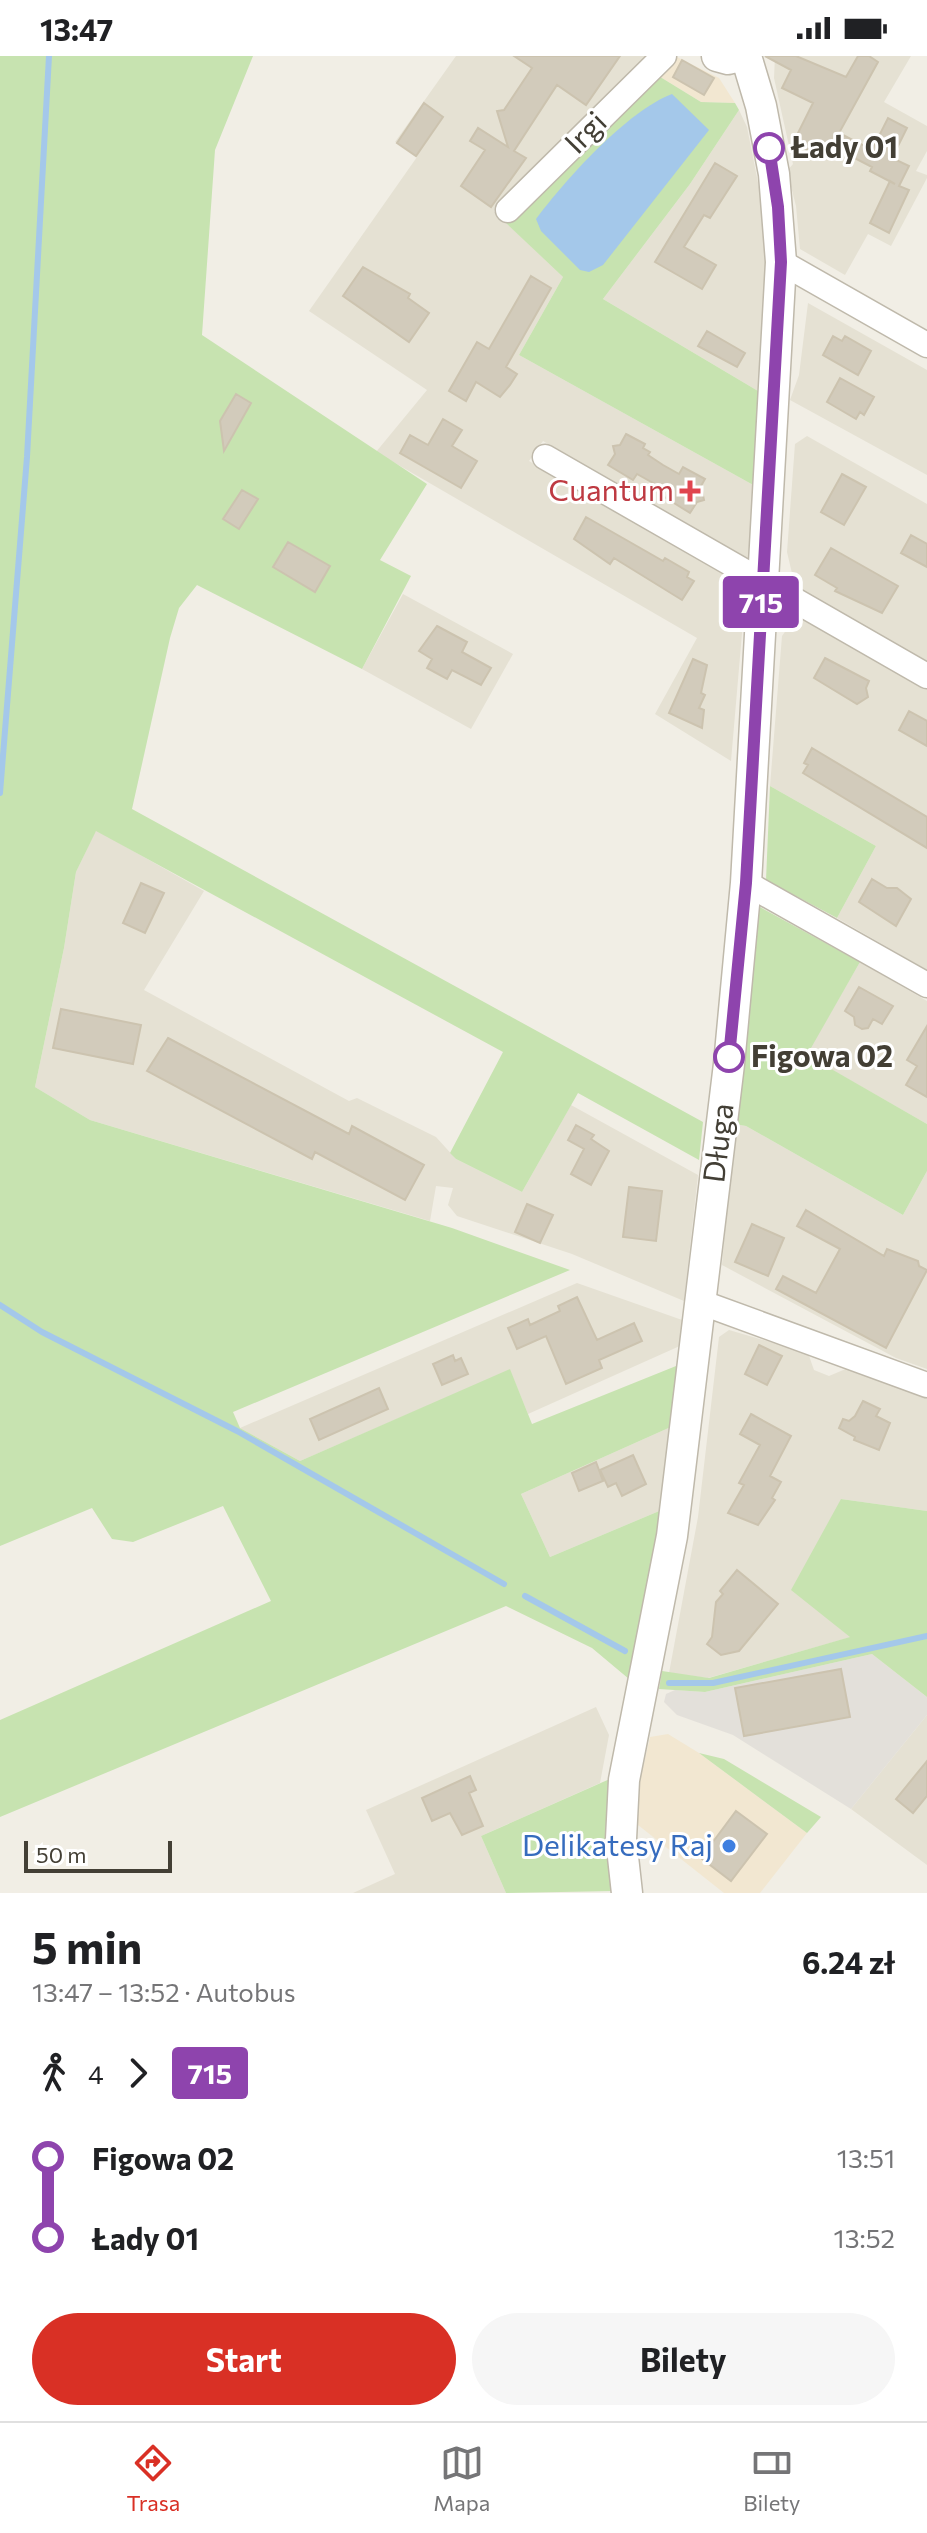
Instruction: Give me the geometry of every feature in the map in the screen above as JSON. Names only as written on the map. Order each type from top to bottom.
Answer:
[{"type":"street","name":"Irgi","points":[[508,210],[664,56]]},
{"type":"street","points":[[717,56],[728,59],[740,56]]},
{"type":"street","name":"Długa","points":[[627,1893],[621,1839],[624,1780],[672,1536],[746,883],[781,262],[774,174],[761,106],[746,56]]},
{"type":"street","points":[[781,262],[927,345]]},
{"type":"street","points":[[545,457],[927,676]]},
{"type":"street","points":[[746,883],[927,985]]},
{"type":"street","points":[[700,1302],[927,1385]]},
{"type":"shaded area","points":[[456,56],[650,56],[494,211],[563,277],[519,355],[755,486],[749,562],[543,441],[529,461],[746,587],[731,761],[655,714],[697,638],[376,452],[427,390],[309,311],[417,157],[395,142]]},
{"type":"shaded area","points":[[675,56],[719,78],[735,103],[701,102],[657,75]]},
{"type":"shaded area","points":[[775,56],[911,56],[884,102],[927,126],[927,151],[916,171],[927,175],[927,178],[891,246],[868,234],[845,275],[800,249],[796,206],[787,171],[793,164],[774,78]]},
{"type":"shaded area","points":[[739,110],[747,127],[768,233],[758,391],[603,299],[690,184]]},
{"type":"shaded area","points":[[808,303],[927,370],[927,475],[790,400],[799,375]]},
{"type":"shaded area","points":[[807,436],[927,504],[927,662],[795,586],[787,552],[795,444]]},
{"type":"shaded area","points":[[403,594],[513,654],[471,729],[362,669]]},
{"type":"shaded area","points":[[797,615],[927,688],[927,970],[837,918],[876,846],[770,786],[782,636]]},
{"type":"shaded area","points":[[96,830],[204,891],[144,990],[349,1101],[357,1098],[436,1137],[456,1159],[522,1192],[571,1105],[698,1175],[684,1301],[572,1254],[457,1216],[448,1205],[453,1188],[436,1186],[430,1221],[90,1120],[35,1087],[64,948],[76,872]]},
{"type":"shaded area","points":[[860,962],[927,1001],[927,1124],[806,1055]]},
{"type":"shaded area","points":[[734,1124],[746,1126],[903,1215],[927,1171],[927,1369],[896,1358],[722,1265]]},
{"type":"shaded area","points":[[577,1283],[685,1321],[682,1345],[528,1414],[510,1370],[300,1461],[240,1428]]},
{"type":"shaded area","points":[[729,1330],[808,1353],[814,1370],[829,1376],[848,1368],[927,1395],[927,1511],[841,1499],[838,1627],[851,1637],[708,1678],[669,1673],[698,1517],[719,1337]]},
{"type":"shaded area","points":[[673,1426],[664,1509],[550,1557],[521,1494]]},
{"type":"shaded area","points":[[872,1654],[927,1697],[927,1715],[851,1809],[733,1735],[677,1715],[664,1702],[666,1694],[675,1690],[705,1692]]},
{"type":"shaded area","points":[[596,1707],[609,1735],[600,1783],[481,1836],[506,1893],[353,1893],[395,1874],[366,1810]]},
{"type":"shaded area","points":[[927,1715],[927,1865],[851,1809]]},
{"type":"shaded area","points":[[668,1734],[699,1753],[807,1833],[760,1893],[724,1893],[638,1825],[638,1789],[650,1737]]},
{"type":"green space","points":[[0,56],[253,56],[215,150],[202,335],[427,484],[380,560],[411,576],[362,669],[197,585],[179,608],[170,638],[132,809],[703,1122],[699,1160],[578,1093],[522,1192],[456,1159],[450,1153],[503,1052],[96,831],[76,872],[64,948],[35,1087],[90,1120],[452,1228],[570,1270],[233,1412],[240,1428],[300,1461],[510,1369],[532,1424],[681,1364],[673,1426],[521,1494],[550,1557],[664,1509],[629,1679],[592,1648],[506,1606],[0,1817],[0,1720],[271,1601],[223,1506],[133,1542],[112,1539],[92,1508],[0,1546]]},
{"type":"green space","points":[[657,75],[701,102],[735,103],[739,110],[690,184],[603,299],[758,391],[755,486],[519,355],[563,277],[506,223]]},
{"type":"green space","points":[[770,786],[876,846],[837,918],[766,880]]},
{"type":"green space","points":[[758,906],[860,962],[807,1055],[927,1124],[927,1171],[903,1215],[746,1126],[734,1124],[749,1022]]},
{"type":"green space","points":[[841,1499],[927,1511],[927,1697],[872,1654],[705,1692],[659,1689],[662,1671],[709,1678],[850,1637],[791,1590]]},
{"type":"green space","points":[[699,1753],[724,1759],[821,1817],[807,1833]]},
{"type":"green space","points":[[612,1778],[614,1891],[506,1893],[481,1836]]},
{"type":"water","points":[[672,94],[709,130],[603,265],[589,272],[580,270],[541,231],[536,219],[598,148],[636,115]]},
{"type":"building","points":[[514,56],[620,56],[586,105],[557,85],[514,151],[526,158],[491,207],[461,186],[485,150],[470,141],[478,128],[508,147],[497,111],[504,110],[532,68]]},
{"type":"building","points":[[765,56],[796,56],[846,77],[858,56],[869,56],[878,62],[839,133],[872,150],[888,118],[907,128],[892,158],[909,166],[899,186],[909,190],[889,233],[870,223],[890,181],[870,171],[872,167],[820,140],[813,153],[793,143],[813,103],[782,88],[791,70]]},
{"type":"building","points":[[682,60],[714,78],[704,95],[673,77]]},
{"type":"building","points":[[424,103],[443,117],[416,156],[397,143]]},
{"type":"building","points":[[715,163],[737,176],[710,218],[704,215],[684,247],[716,265],[702,289],[655,262]]},
{"type":"building","points":[[363,267],[410,294],[408,298],[429,313],[409,342],[343,296]]},
{"type":"building","points":[[531,276],[551,288],[506,367],[517,374],[510,385],[500,397],[476,382],[466,401],[449,391],[477,342],[489,349]]},
{"type":"building","points":[[707,331],[745,353],[737,367],[698,346]]},
{"type":"building","points":[[833,336],[842,341],[845,336],[871,351],[858,375],[823,355]]},
{"type":"building","points":[[840,378],[874,397],[864,415],[860,412],[856,419],[827,402]]},
{"type":"building","points":[[236,394],[251,403],[224,451],[220,421]]},
{"type":"building","points":[[443,419],[462,430],[452,446],[477,461],[461,488],[400,453],[410,435],[428,445]]},
{"type":"building","points":[[626,434],[645,444],[643,448],[650,452],[648,455],[663,465],[679,474],[683,467],[705,479],[701,486],[704,500],[697,502],[690,513],[666,498],[669,492],[637,474],[633,480],[608,465],[615,454],[613,446],[620,445]]},
{"type":"building","points":[[842,474],[866,487],[844,525],[821,512]]},
{"type":"building","points":[[242,490],[258,499],[239,529],[223,519]]},
{"type":"building","points":[[586,517],[663,561],[665,558],[689,572],[687,577],[694,581],[682,600],[614,558],[610,564],[574,539]]},
{"type":"building","points":[[911,535],[927,544],[927,567],[901,553]]},
{"type":"building","points":[[288,542],[330,566],[315,592],[273,567]]},
{"type":"building","points":[[831,548],[898,586],[882,613],[835,591],[837,588],[815,575]]},
{"type":"building","points":[[437,626],[467,642],[462,652],[491,668],[481,685],[452,670],[447,679],[427,668],[432,659],[419,651]]},
{"type":"building","points":[[825,658],[869,681],[866,688],[868,697],[857,704],[814,678]]},
{"type":"building","points":[[693,659],[707,665],[701,693],[705,695],[699,708],[704,710],[702,728],[669,713]]},
{"type":"building","points":[[909,711],[927,721],[927,746],[899,730]]},
{"type":"building","points":[[812,748],[927,817],[927,848],[803,773],[808,765],[804,763]]},
{"type":"building","points":[[872,879],[887,888],[897,888],[911,899],[896,926],[859,902]]},
{"type":"building","points":[[141,883],[164,893],[145,933],[123,923]]},
{"type":"building","points":[[859,987],[893,1006],[882,1024],[873,1019],[868,1028],[862,1029],[855,1025],[854,1017],[845,1011]]},
{"type":"building","points":[[61,1009],[141,1025],[133,1064],[53,1048]]},
{"type":"building","points":[[927,1026],[927,1097],[906,1085],[917,1066],[907,1060]]},
{"type":"building","points":[[168,1038],[349,1134],[352,1126],[424,1165],[405,1200],[315,1152],[312,1159],[147,1071]]},
{"type":"building","points":[[576,1125],[594,1135],[591,1139],[609,1151],[591,1185],[571,1174],[584,1149],[568,1140]]},
{"type":"building","points":[[629,1187],[662,1191],[656,1241],[623,1237]]},
{"type":"building","points":[[527,1204],[553,1215],[540,1243],[515,1232]]},
{"type":"building","points":[[806,1210],[884,1256],[887,1249],[918,1261],[919,1266],[927,1270],[886,1348],[776,1289],[783,1276],[816,1293],[840,1249],[797,1226]]},
{"type":"building","points":[[752,1224],[784,1238],[768,1276],[735,1262]]},
{"type":"building","points":[[577,1297],[597,1340],[634,1323],[642,1341],[599,1360],[602,1368],[566,1384],[546,1336],[517,1349],[508,1328],[528,1319],[530,1325],[560,1311],[558,1306]]},
{"type":"building","points":[[759,1345],[782,1356],[767,1385],[745,1374]]},
{"type":"building","points":[[453,1355],[455,1361],[461,1358],[468,1374],[442,1385],[433,1364]]},
{"type":"building","points":[[379,1388],[388,1409],[319,1440],[310,1419]]},
{"type":"building","points":[[863,1401],[880,1409],[876,1416],[890,1423],[879,1450],[854,1440],[855,1437],[839,1428],[843,1419],[849,1421],[855,1416]]},
{"type":"building","points":[[751,1414],[791,1436],[770,1476],[781,1482],[772,1498],[775,1500],[758,1525],[728,1513],[744,1485],[739,1483],[760,1445],[740,1434]]},
{"type":"building","points":[[633,1455],[646,1484],[622,1496],[616,1483],[608,1487],[600,1470]]},
{"type":"building","points":[[596,1462],[603,1481],[579,1491],[572,1473]]},
{"type":"building","points":[[737,1570],[778,1604],[739,1651],[721,1655],[707,1644],[712,1637],[716,1602],[723,1594],[720,1591]]},
{"type":"building","points":[[841,1669],[850,1717],[744,1736],[735,1688]]},
{"type":"building","points":[[927,1761],[927,1796],[913,1813],[896,1799]]},
{"type":"building","points":[[470,1776],[476,1790],[469,1793],[483,1826],[462,1835],[450,1813],[432,1821],[422,1798]]},
{"type":"building","points":[[736,1811],[767,1834],[731,1881],[701,1858]]},
{"type":"waterway","points":[[0,793],[27,457],[49,56]]},
{"type":"waterway","points":[[0,1305],[42,1332],[237,1431],[504,1584]]},
{"type":"waterway","points":[[525,1596],[625,1651]]},
{"type":"waterway","points":[[669,1683],[713,1683],[927,1636]]},
{"type":"bus line","name":"715","points":[[729,1057],[746,883],[781,262],[778,207],[769,148]]},
{"type":"place","name":"Łady 01","points":[[769,148]]},
{"type":"place","name":"Cuantum","points":[[690,491]]},
{"type":"place","name":"Figowa 02","points":[[729,1057]]},
{"type":"place","name":"Delikatesy Raj","points":[[729,1846]]}]
